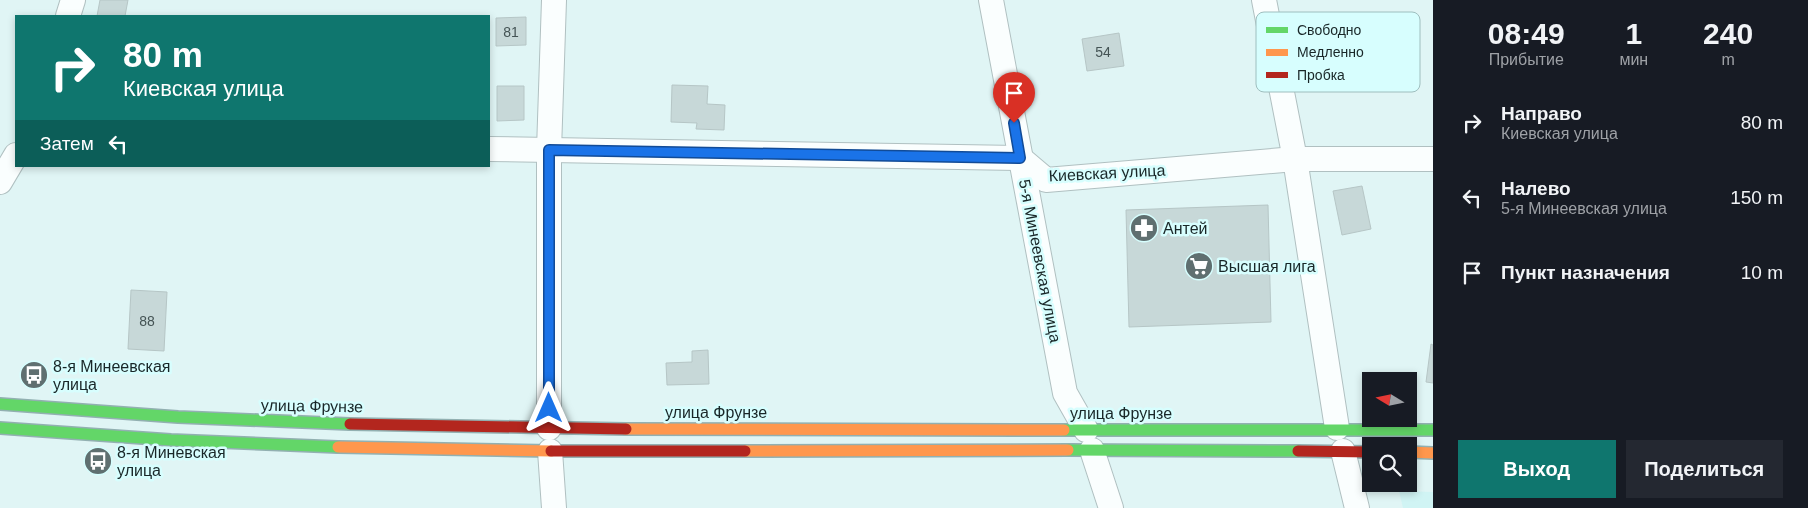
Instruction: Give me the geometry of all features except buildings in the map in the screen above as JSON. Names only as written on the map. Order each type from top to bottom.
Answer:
[{"type":"highway","name":"улица Фрунзе","points":[[0,404],[105,413],[550,439],[1089,440],[1337,428],[1433,430]]},
{"type":"highway","name":"улица Фрунзе","points":[[0,428],[107,438],[254,445],[550,439],[1089,440],[1362,452]]},
{"type":"highway","points":[[1337,428],[1343,452]]},
{"type":"highway","points":[[1417,452],[1433,453]]},
{"type":"street","points":[[68,15],[73,0]]},
{"type":"street","points":[[554,0],[549,150],[550,439],[554,508]]},
{"type":"street","name":"5-я Минеевская улица","points":[[991,0],[1065,393],[1089,440],[1111,508]]},
{"type":"street","points":[[1282,92],[1295,159],[1337,428]]},
{"type":"street","points":[[490,148],[1020,158]]},
{"type":"street","points":[[0,182],[15,157]]},
{"type":"street","name":"Киевская улица","points":[[1020,158],[1046,180],[1295,159],[1433,159]]},
{"type":"street","points":[[1343,452],[1357,508]]},
{"type":"shaded area","points":[[1399,492],[1433,492],[1433,508],[1403,508]]},
{"type":"traffic: fast","points":[[0,404],[178,417],[350,424]]},
{"type":"traffic: fast","points":[[0,428],[171,440],[338,447]]},
{"type":"traffic: fast","points":[[1064,430],[1433,430]]},
{"type":"traffic: fast","points":[[1068,450],[1298,451]]},
{"type":"traffic: slow","points":[[626,429],[1064,430]]},
{"type":"traffic: slow","points":[[338,447],[551,451]]},
{"type":"traffic: slow","points":[[745,451],[1068,450]]},
{"type":"traffic: slow","points":[[1417,452],[1433,453]]},
{"type":"traffic: jam","points":[[350,424],[626,429]]},
{"type":"traffic: jam","points":[[551,451],[745,451]]},
{"type":"traffic: jam","points":[[1298,451],[1362,452]]},
{"type":"place","name":"Антей","points":[[1144,228]]},
{"type":"place","name":"Высшая лига","points":[[1199,266]]},
{"type":"place","name":"8-я Минеевская улица","points":[[34,375]]},
{"type":"place","name":"8-я Миневская улица","points":[[98,461]]},
{"type":"route","points":[[549,408],[549,150],[1020,158],[1014,123]]}]
